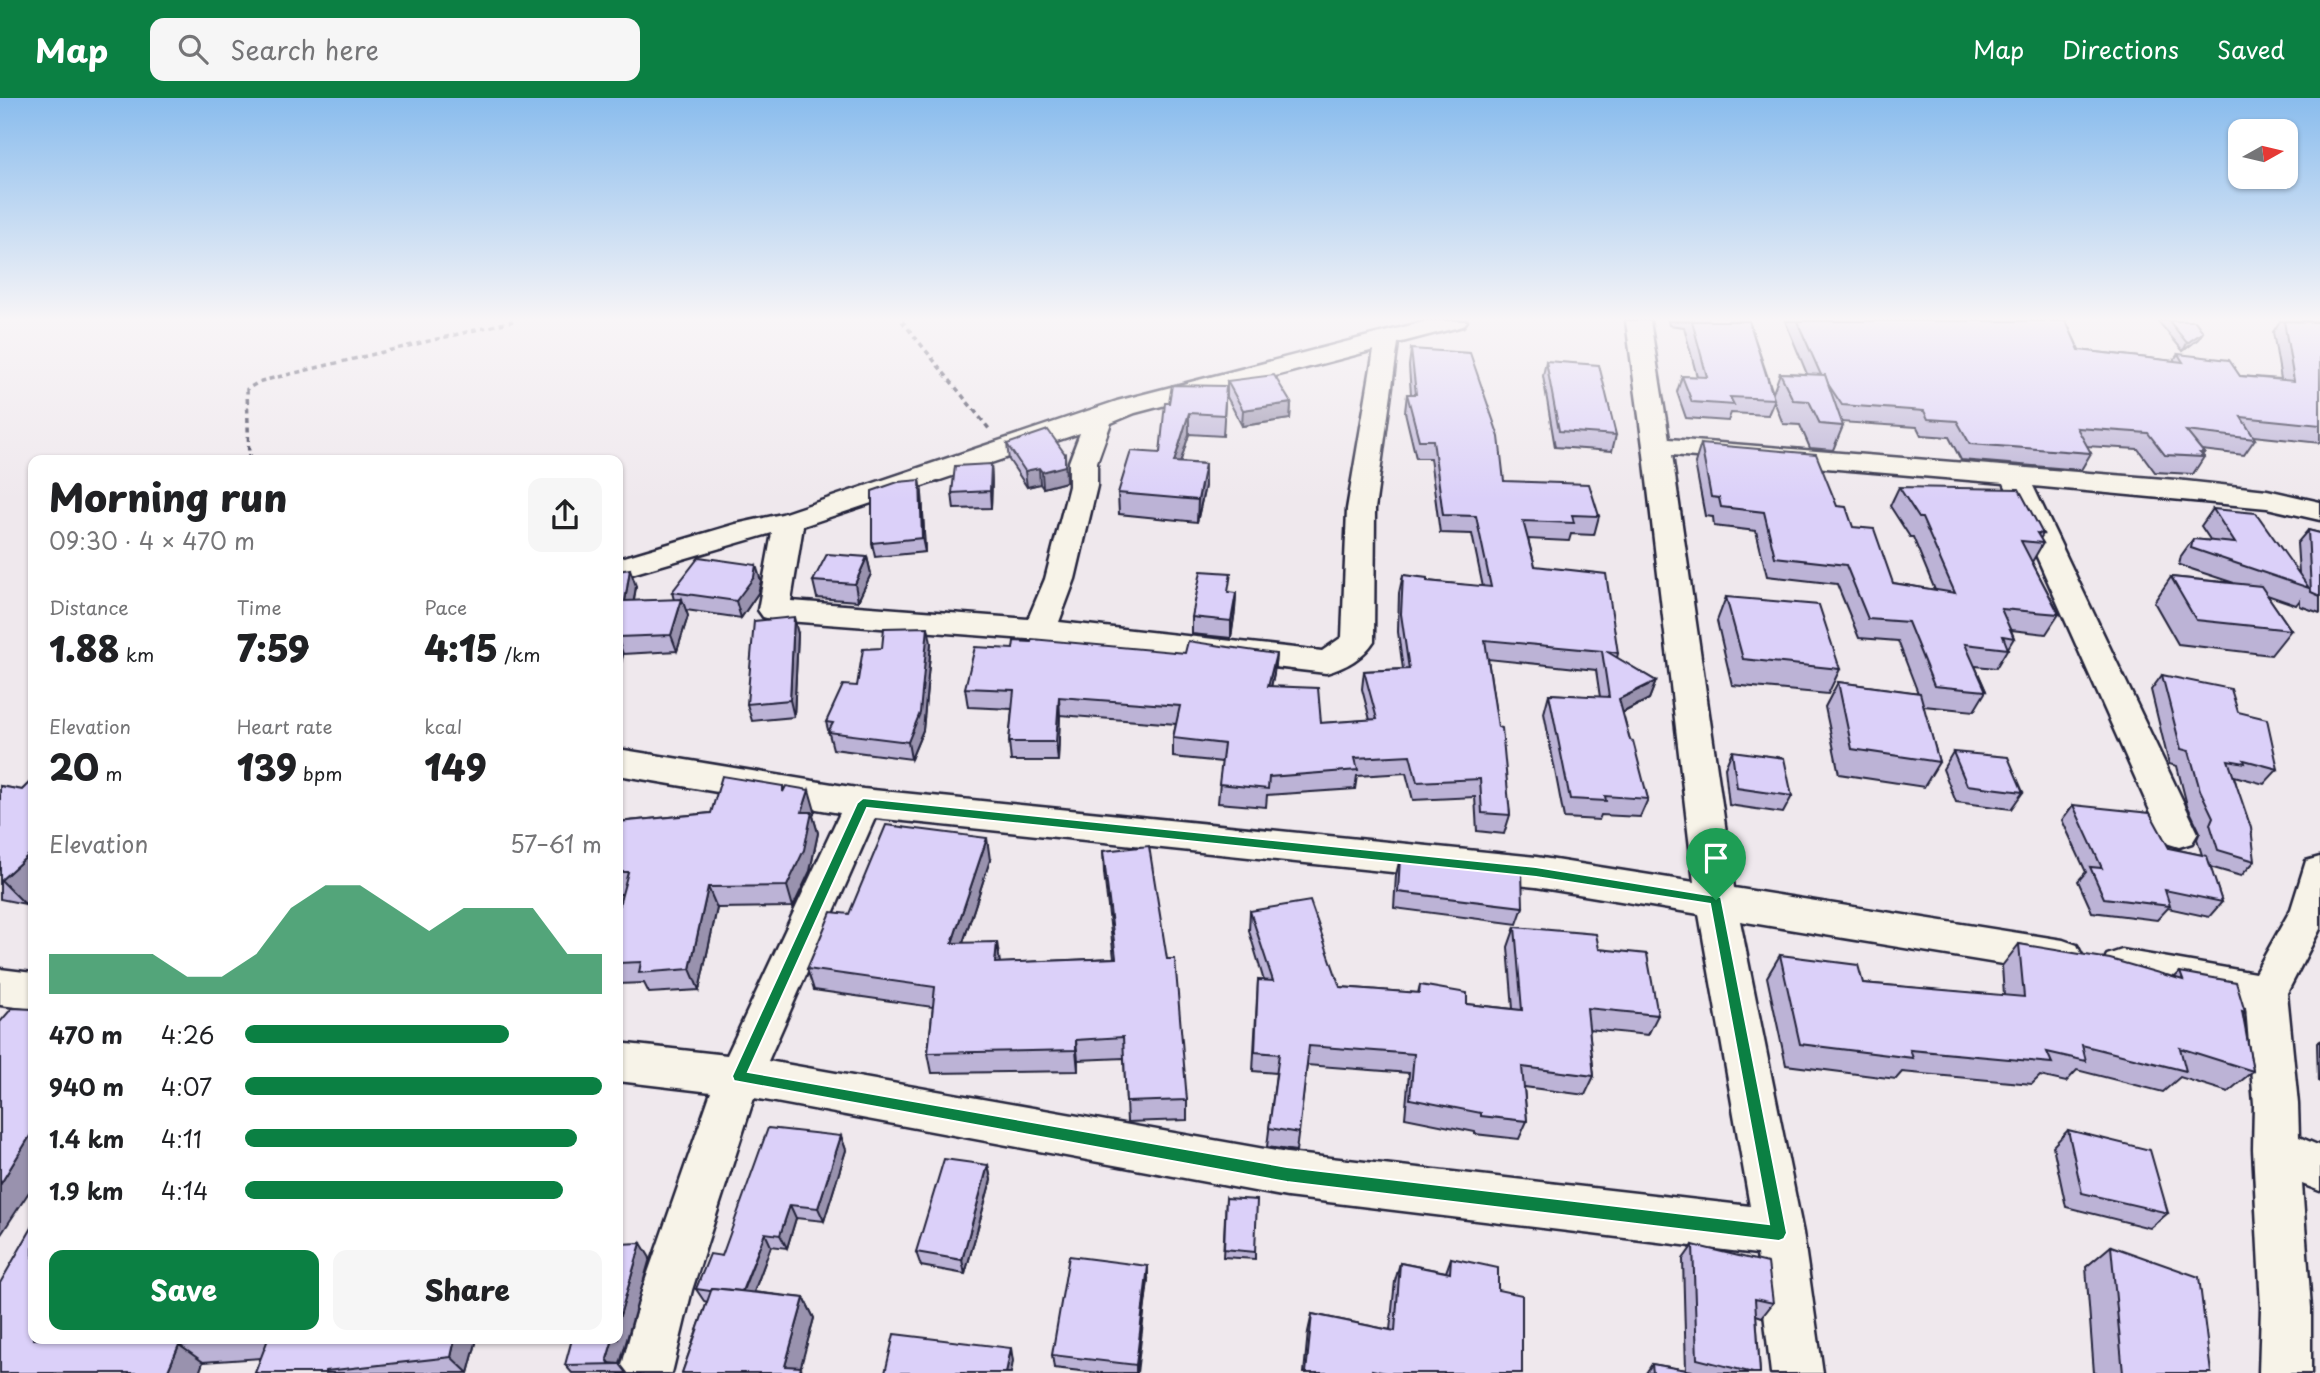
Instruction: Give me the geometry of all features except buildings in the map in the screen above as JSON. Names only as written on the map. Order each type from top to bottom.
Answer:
[{"type":"street","points":[[623,567],[746,530],[789,521],[1126,407],[1227,380]]},
{"type":"street","points":[[789,521],[774,610],[1040,630],[1326,662],[1344,653],[1358,641],[1361,509],[1382,380]]},
{"type":"street","points":[[1647,380],[1716,900],[1779,1233],[1797,1373]]},
{"type":"street","points":[[1040,630],[1060,579],[1083,486],[1083,462],[1099,418]]},
{"type":"street","points":[[1657,446],[2267,499],[2320,511]]},
{"type":"street","points":[[2015,477],[2179,833]]},
{"type":"street","points":[[623,763],[863,803],[1536,872],[2266,993]]},
{"type":"street","points":[[646,1373],[667,1290],[739,1076],[863,803]]},
{"type":"street","points":[[2285,1373],[2286,1308],[2276,1149],[2276,1104],[2266,993],[2310,910],[2320,872]]},
{"type":"street","points":[[0,987],[28,990]]},
{"type":"street","points":[[623,1063],[739,1076],[1287,1175],[1779,1233]]},
{"type":"street","points":[[2276,1149],[2320,1169]]},
{"type":"path","points":[[249,455],[247,389],[260,380]]},
{"type":"path","points":[[950,380],[1006,449]]},
{"type":"route","points":[[863,803],[1536,872],[1716,900],[1779,1233],[1287,1175],[739,1076],[863,803]]}]
